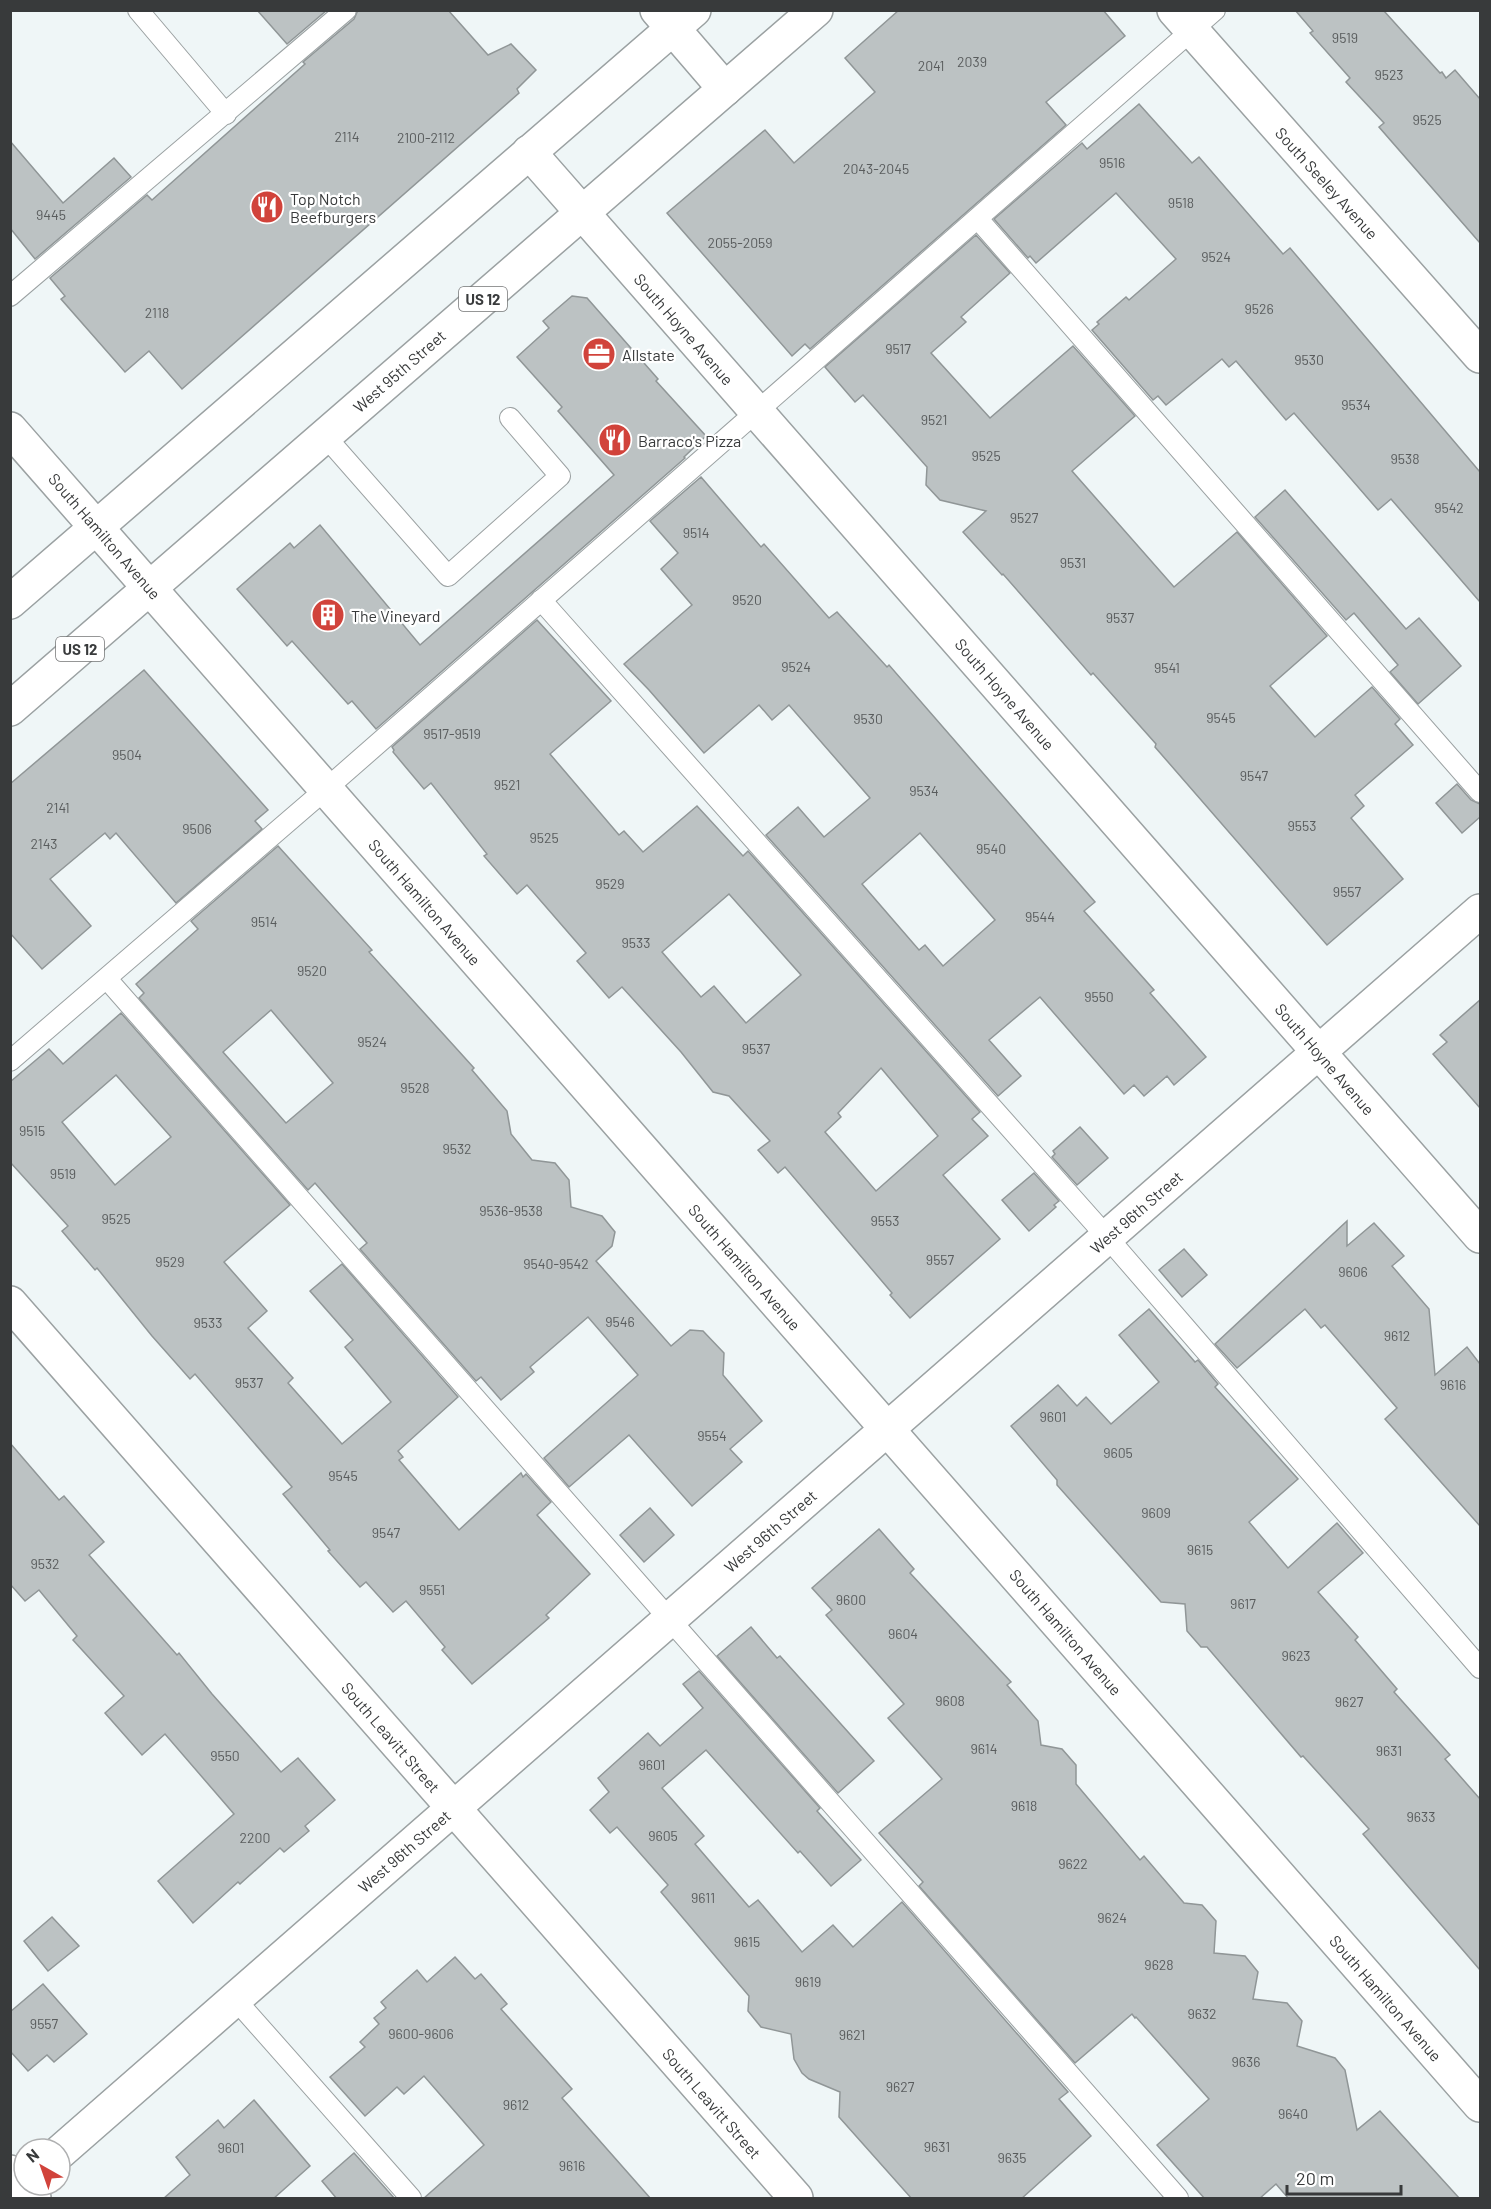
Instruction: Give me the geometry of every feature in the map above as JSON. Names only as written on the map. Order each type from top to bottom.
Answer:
[{"type":"street","name":"West 95th Street","points":[[10,709],[816,10]]},
{"type":"street","points":[[10,602],[529,153],[674,17],[725,89]]},
{"type":"street","name":"South Seeley Avenue","points":[[1193,17],[1480,356]]},
{"type":"street","name":"South Hoyne Avenue","points":[[529,153],[1480,1236]]},
{"type":"street","name":"South Hamilton Avenue","points":[[10,429],[1480,2105]]},
{"type":"street","name":"West 96th Street","points":[[72,2142],[1480,911]]},
{"type":"street","name":"South Leavitt Street","points":[[10,1303],[796,2199]]},
{"type":"lane","points":[[138,10],[226,114]]},
{"type":"lane","points":[[10,296],[346,10]]},
{"type":"lane","points":[[10,1061],[326,789],[978,219],[1193,17]]},
{"type":"lane","points":[[978,219],[1480,792]]},
{"type":"lane","points":[[325,436],[448,576],[560,476],[510,418]]},
{"type":"lane","points":[[541,600],[1107,1237],[1480,1668]]},
{"type":"lane","points":[[107,979],[1179,2199]]},
{"type":"lane","points":[[235,1999],[411,2199]]},
{"type":"building","points":[[257,10],[327,10],[287,44]]},
{"type":"building","points":[[358,10],[448,10],[488,55],[511,44],[536,70],[517,89],[519,93],[182,389],[149,351],[125,372],[61,299],[65,296],[50,278],[147,195],[152,200],[305,64],[303,62],[354,19]]},
{"type":"building","points":[[899,10],[1103,10],[1125,36],[1046,102],[1066,125],[810,349],[805,344],[792,356],[667,213],[765,130],[794,163],[875,92],[845,58]]},
{"type":"building","points":[[1295,10],[1384,11],[1440,73],[1442,72],[1446,78],[1455,70],[1480,99],[1480,243],[1379,127],[1384,123],[1346,82],[1350,78],[1310,33],[1313,31]]},
{"type":"building","points":[[1139,104],[1192,163],[1199,157],[1283,254],[1290,248],[1480,472],[1480,602],[1391,499],[1378,510],[1294,413],[1286,420],[1236,361],[1229,367],[1222,359],[1166,405],[1158,396],[1153,400],[1092,330],[1099,324],[1097,322],[1126,297],[1129,300],[1176,259],[1116,193],[1036,263],[1030,256],[1028,258],[994,219],[1082,143],[1087,149]]},
{"type":"building","points":[[10,141],[63,203],[114,158],[131,177],[35,259],[10,228]]},
{"type":"building","points":[[976,235],[1010,273],[961,317],[966,322],[931,353],[990,418],[1073,346],[1135,416],[1072,471],[1174,587],[1237,532],[1327,636],[1270,686],[1315,737],[1372,687],[1400,719],[1395,724],[1413,745],[1355,795],[1364,806],[1351,818],[1403,879],[1327,945],[1155,747],[1156,744],[963,532],[986,511],[940,500],[926,485],[927,467],[863,395],[855,402],[825,367]]},
{"type":"building","points":[[572,296],[587,298],[658,379],[656,381],[706,436],[685,458],[376,729],[352,701],[348,704],[292,641],[287,646],[237,589],[290,543],[294,548],[320,525],[420,645],[614,475],[558,411],[562,407],[517,357],[549,328],[543,321]]},
{"type":"building","points":[[701,477],[761,547],[764,544],[829,618],[837,612],[887,667],[889,665],[1095,902],[1084,911],[1154,990],[1150,993],[1206,1057],[1174,1085],[1167,1076],[1144,1096],[1134,1085],[1124,1094],[1040,997],[989,1040],[1021,1076],[998,1096],[766,835],[798,807],[824,837],[870,798],[789,705],[772,720],[759,705],[704,753],[624,664],[692,605],[661,569],[678,553],[650,521]],"holes":[[[920,833],[995,920],[943,966],[925,945],[919,950],[862,884]]]},
{"type":"building","points":[[1285,490],[1406,629],[1419,618],[1461,666],[1418,704],[1390,672],[1398,665],[1354,613],[1346,620],[1255,517]]},
{"type":"building","points":[[537,620],[611,701],[550,754],[619,835],[624,831],[643,852],[697,806],[743,856],[748,851],[980,1112],[972,1119],[988,1136],[943,1175],[1000,1239],[910,1318],[890,1295],[892,1293],[785,1167],[778,1173],[758,1150],[770,1141],[729,1096],[713,1092],[681,1052],[622,987],[609,998],[577,961],[586,953],[527,885],[517,894],[484,856],[487,854],[431,783],[424,789],[393,752],[392,747]],"holes":[[[729,894],[801,975],[746,1023],[714,986],[701,997],[662,952]],[[881,1068],[938,1136],[876,1191],[825,1132],[841,1117],[838,1113]]]},
{"type":"building","points":[[144,670],[268,810],[255,821],[262,829],[176,903],[116,833],[110,839],[105,833],[50,879],[91,926],[42,969],[10,933],[10,784]]},
{"type":"building","points":[[1457,784],[1471,800],[1480,804],[1480,817],[1462,833],[1436,803]]},
{"type":"building","points":[[278,846],[372,950],[369,952],[474,1068],[472,1070],[507,1111],[511,1134],[532,1160],[555,1163],[569,1180],[571,1207],[602,1216],[615,1232],[612,1246],[596,1261],[671,1346],[690,1330],[703,1331],[724,1353],[723,1375],[762,1421],[730,1449],[742,1462],[692,1506],[629,1435],[569,1487],[544,1458],[638,1375],[588,1317],[530,1367],[534,1372],[501,1400],[481,1377],[476,1381],[360,1249],[367,1243],[315,1183],[308,1190],[139,998],[144,993],[136,984],[198,929],[191,921]],"holes":[[[271,1010],[333,1083],[286,1123],[223,1052]]]},
{"type":"building","points":[[1480,1000],[1480,1108],[1433,1054],[1447,1042],[1440,1035]]},
{"type":"building","points":[[121,1013],[290,1205],[224,1262],[267,1311],[248,1328],[293,1378],[288,1383],[342,1444],[391,1402],[345,1347],[353,1340],[310,1291],[342,1264],[458,1397],[398,1451],[403,1457],[399,1460],[459,1530],[521,1473],[523,1477],[526,1474],[551,1502],[537,1515],[590,1574],[546,1615],[549,1618],[472,1684],[442,1650],[445,1647],[406,1601],[393,1612],[366,1582],[360,1587],[328,1551],[330,1550],[283,1494],[292,1487],[195,1374],[190,1379],[152,1336],[97,1268],[95,1270],[62,1231],[68,1226],[10,1162],[10,1082],[49,1049],[63,1064]],"holes":[[[116,1075],[171,1137],[115,1185],[62,1122]]]},
{"type":"building","points":[[1080,1127],[1108,1158],[1077,1185],[1052,1157],[1055,1154],[1053,1151]]},
{"type":"building","points":[[1034,1173],[1059,1201],[1054,1205],[1056,1207],[1029,1231],[1002,1200]]},
{"type":"building","points":[[1347,1221],[1347,1246],[1374,1223],[1404,1256],[1392,1266],[1429,1309],[1435,1375],[1467,1347],[1480,1364],[1480,1526],[1385,1419],[1397,1408],[1325,1325],[1321,1328],[1305,1309],[1237,1368],[1215,1344]]},
{"type":"building","points":[[1184,1249],[1207,1275],[1182,1297],[1159,1270]]},
{"type":"building","points":[[1149,1309],[1195,1362],[1198,1360],[1218,1384],[1215,1387],[1298,1479],[1249,1522],[1288,1568],[1337,1523],[1363,1553],[1318,1592],[1358,1637],[1355,1640],[1397,1689],[1394,1692],[1450,1755],[1445,1759],[1480,1799],[1480,1970],[1363,1834],[1369,1829],[1303,1756],[1301,1757],[1207,1647],[1201,1647],[1187,1631],[1185,1604],[1161,1602],[1057,1485],[1057,1480],[1011,1426],[1058,1385],[1077,1406],[1086,1397],[1111,1424],[1159,1382],[1119,1335]]},
{"type":"building","points":[[10,1443],[59,1500],[64,1496],[104,1542],[89,1555],[177,1655],[179,1653],[281,1772],[298,1758],[335,1800],[305,1826],[309,1831],[284,1852],[280,1848],[193,1923],[158,1881],[234,1814],[165,1734],[142,1755],[105,1713],[124,1696],[73,1640],[77,1636],[39,1590],[25,1601],[10,1584]]},
{"type":"building","points":[[650,1508],[674,1535],[644,1562],[620,1535]]},
{"type":"building","points":[[879,1529],[914,1569],[910,1573],[1011,1682],[1007,1685],[1038,1721],[1041,1745],[1062,1749],[1076,1765],[1076,1784],[1140,1860],[1144,1856],[1184,1903],[1202,1905],[1216,1921],[1214,1953],[1245,1956],[1258,1972],[1253,1999],[1287,2003],[1302,2021],[1297,2046],[1335,2058],[1345,2070],[1357,2130],[1380,2111],[1460,2199],[1289,2199],[1276,2184],[1259,2199],[1205,2199],[1157,2145],[1209,2099],[1136,2017],[1132,2014],[1075,2063],[919,1886],[923,1882],[879,1833],[942,1779],[888,1718],[904,1704],[826,1615],[832,1610],[812,1588]]},
{"type":"building","points":[[751,1627],[777,1658],[780,1656],[874,1761],[838,1793],[717,1656]]},
{"type":"building","points":[[699,1671],[820,1808],[817,1811],[861,1860],[831,1886],[800,1851],[798,1853],[706,1750],[662,1788],[704,1836],[695,1844],[749,1907],[758,1900],[802,1952],[833,1925],[853,1947],[902,1902],[1068,2092],[1059,2099],[1091,2136],[1021,2199],[912,2199],[839,2117],[840,2092],[809,2079],[802,2073],[794,2059],[791,2034],[761,2027],[748,2011],[749,1996],[661,1892],[668,1885],[617,1827],[610,1833],[590,1810],[609,1792],[598,1778],[648,1733],[660,1746],[703,1708],[683,1684]]},
{"type":"building","points":[[52,1917],[79,1946],[48,1971],[24,1941]]},
{"type":"building","points":[[455,1957],[475,1979],[481,1974],[507,2004],[501,2009],[572,2089],[562,2098],[651,2199],[423,2199],[484,2145],[424,2076],[404,2094],[397,2087],[365,2116],[330,2077],[365,2047],[360,2042],[379,2024],[374,2018],[386,2008],[381,2002],[417,1970],[427,1982]]},
{"type":"building","points":[[43,1984],[87,2034],[54,2062],[47,2055],[28,2071],[10,2051],[10,2012]]},
{"type":"building","points":[[254,2100],[310,2166],[273,2199],[163,2199],[190,2175],[176,2157],[218,2120],[224,2128]]},
{"type":"building","points":[[354,2153],[395,2199],[337,2199],[322,2181]]},
{"type":"place","name":"Top Notch Beefburgers","points":[[267,207]]},
{"type":"place","name":"Allstate","points":[[599,354]]},
{"type":"place","name":"Barraco's Pizza","points":[[615,440]]},
{"type":"place","name":"The Vineyard","points":[[328,615]]}]
